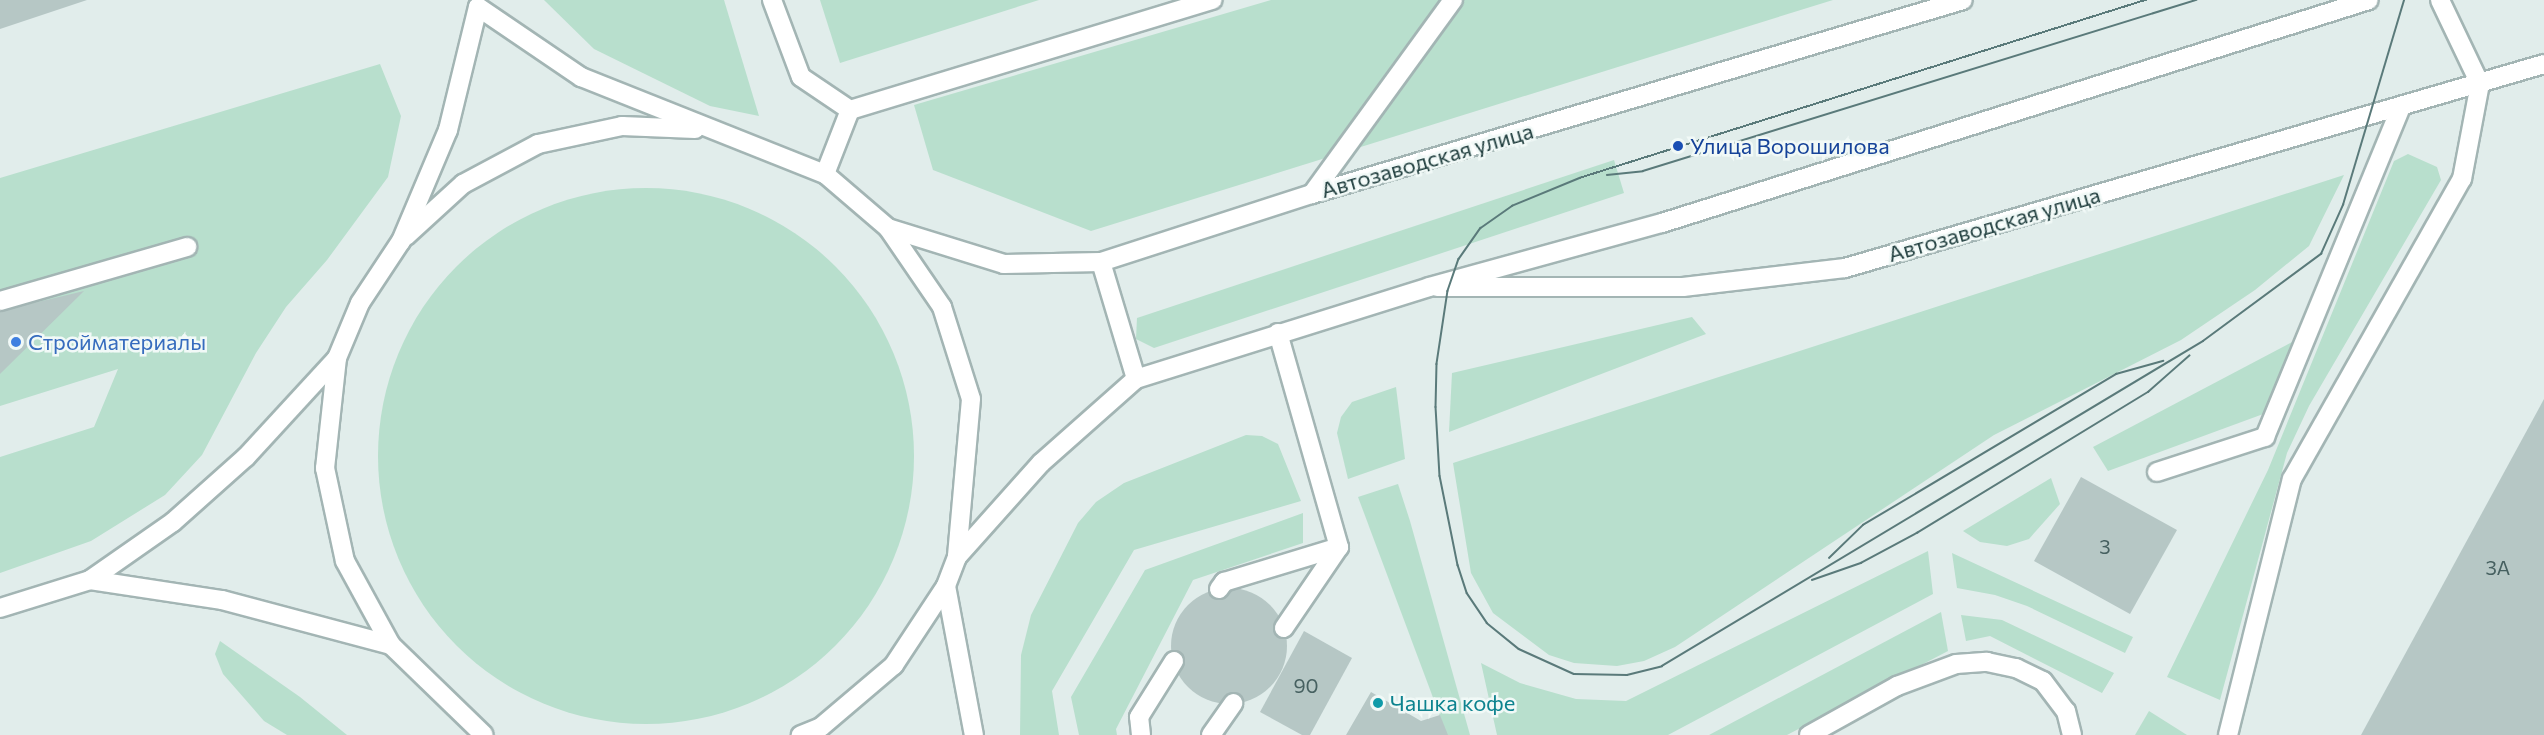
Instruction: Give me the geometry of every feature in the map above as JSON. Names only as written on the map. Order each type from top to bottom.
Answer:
[{"type":"main road","points":[[772,0],[801,77],[850,110]]},
{"type":"main road","points":[[850,110],[1213,0]]},
{"type":"main road","points":[[1312,194],[1453,0]]},
{"type":"main road","name":"Автозаводская улица","points":[[888,228],[1004,264],[1101,262],[1312,194],[1963,0]]},
{"type":"main road","name":"Автозаводская улица","points":[[957,557],[1041,463],[1136,379],[1429,287],[1662,223],[2369,0]]},
{"type":"main road","points":[[2228,735],[2292,479],[2462,179],[2480,84],[2440,0]]},
{"type":"main road","points":[[484,735],[391,645],[345,561],[325,468],[337,358],[360,303],[400,241],[448,130],[476,4],[581,77],[707,130],[825,174],[888,228],[942,308],[971,399],[957,557],[946,586],[894,665],[821,727],[801,735]]},
{"type":"main road","name":"Автозаводская улица","points":[[1429,287],[1683,287],[1845,268],[2544,64]]},
{"type":"main road","points":[[2157,472],[2265,437],[2401,107]]},
{"type":"main road","points":[[825,174],[850,110]]},
{"type":"main road","points":[[400,241],[463,184],[538,144],[622,126],[707,130]]},
{"type":"main road","points":[[0,301],[187,248]]},
{"type":"main road","points":[[1101,262],[1136,379]]},
{"type":"main road","points":[[1278,333],[1339,547]]},
{"type":"main road","points":[[0,608],[90,580],[173,522],[246,457],[337,358]]},
{"type":"main road","points":[[1219,589],[1224,582],[1339,547]]},
{"type":"main road","points":[[1284,628],[1339,547]]},
{"type":"main road","points":[[90,580],[222,600],[391,645]]},
{"type":"main road","points":[[946,586],[974,735]]},
{"type":"main road","points":[[1141,735],[1139,717],[1174,662]]},
{"type":"main road","points":[[1809,735],[1897,686],[1956,664],[1987,662],[2016,668],[2043,681],[2066,711],[2072,735]]},
{"type":"main road","points":[[1211,735],[1233,703]]},
{"type":"green space","points":[[544,0],[724,0],[759,116],[710,106],[594,49]]},
{"type":"green space","points":[[820,0],[1039,0],[840,63]]},
{"type":"green space","points":[[1271,0],[1833,0],[1091,231],[933,170],[914,105]]},
{"type":"green space","points":[[380,64],[401,116],[388,177],[327,260],[286,307],[256,353],[202,455],[165,495],[91,541],[0,573],[0,457],[94,427],[118,369],[0,406],[0,178]]},
{"type":"green space","points":[[2408,154],[2437,167],[2441,180],[2309,406],[2287,453],[2220,700],[2167,677],[2268,470],[2394,161]]},
{"type":"green space","points":[[1614,160],[1624,193],[1154,348],[1136,339],[1137,318]]},
{"type":"green space","points":[[2344,175],[2309,246],[2255,290],[2181,340],[1994,435],[1675,647],[1644,661],[1617,666],[1574,663],[1549,655],[1493,613],[1471,573],[1453,463]]},
{"type":"green space","points":[[646,188],[698,193],[749,208],[795,233],[835,267],[869,307],[894,353],[909,404],[914,456],[909,508],[894,559],[869,605],[835,645],[795,679],[749,704],[698,719],[646,724],[594,719],[543,704],[497,679],[457,645],[423,605],[398,559],[383,508],[378,456],[383,404],[398,353],[423,307],[457,267],[497,233],[543,208],[594,193]]},
{"type":"green space","points":[[1692,317],[1706,334],[1449,432],[1452,373]]},
{"type":"green space","points":[[2296,340],[2266,413],[2108,471],[2093,447]]},
{"type":"green space","points":[[1396,387],[1405,459],[1348,479],[1337,433],[1341,417],[1352,402]]},
{"type":"green space","points":[[1246,435],[1262,436],[1278,444],[1301,501],[1134,550],[1052,691],[1059,735],[1020,735],[1021,655],[1031,615],[1078,523],[1096,502],[1124,483]]},
{"type":"green space","points":[[2051,478],[2060,504],[2029,539],[2007,546],[1980,542],[1963,531]]},
{"type":"green space","points":[[1398,484],[1470,735],[1447,735],[1358,497]]},
{"type":"green space","points":[[1303,513],[1303,543],[1193,580],[1116,729],[1117,735],[1079,735],[1071,697],[1145,570]]},
{"type":"green space","points":[[1928,551],[1933,594],[1668,735],[1497,735],[1481,663],[1520,683],[1576,699],[1626,701]]},
{"type":"green space","points":[[1952,553],[2133,637],[2125,653],[2027,606],[1995,595],[1957,588]]},
{"type":"green space","points":[[1941,612],[1948,651],[1787,735],[1709,735]]},
{"type":"green space","points":[[1961,615],[2002,620],[2114,673],[2102,693],[1990,636],[1966,641]]},
{"type":"green space","points":[[220,641],[300,697],[347,735],[287,735],[264,721],[223,674],[215,654]]},
{"type":"green space","points":[[2149,711],[2187,735],[2135,735]]},
{"type":"building","points":[[0,0],[87,0],[0,29]]},
{"type":"building","name":"Стройматериалы","points":[[84,291],[0,374],[0,311]]},
{"type":"building","points":[[2544,399],[2544,735],[2361,735]]},
{"type":"building","points":[[2081,477],[2177,530],[2130,614],[2034,561]]},
{"type":"building","points":[[1229,588],[1251,593],[1270,605],[1282,624],[1287,646],[1282,668],[1270,687],[1251,699],[1229,704],[1207,699],[1188,687],[1176,668],[1171,646],[1176,624],[1188,605],[1207,593]]},
{"type":"building","points":[[1304,631],[1352,658],[1310,735],[1302,735],[1260,712]]},
{"type":"building","name":"Чашка кофе","points":[[1371,692],[1421,721],[1440,715],[1448,735],[1346,735]]},
{"type":"tram line","points":[[2147,0],[1581,178],[1513,206],[1481,228],[1459,259],[1448,291],[1437,364],[1436,407],[1440,476],[1458,565],[1467,593],[1487,623],[1519,649],[1574,674],[1627,675],[1662,666],[2203,341],[2321,254],[2343,205],[2404,0]]},
{"type":"tram line","points":[[1607,175],[1643,171],[2196,0]]},
{"type":"tram line","points":[[1812,580],[1861,563],[1917,533],[2148,392],[2189,356]]},
{"type":"tram line","points":[[1829,558],[1863,525],[2116,374],[2163,361]]},
{"type":"place","name":"Улица Ворошилова","points":[[1678,146]]},
{"type":"place","name":"Стройматериалы","points":[[16,342]]},
{"type":"place","name":"Чашка кофе","points":[[1378,703]]}]
